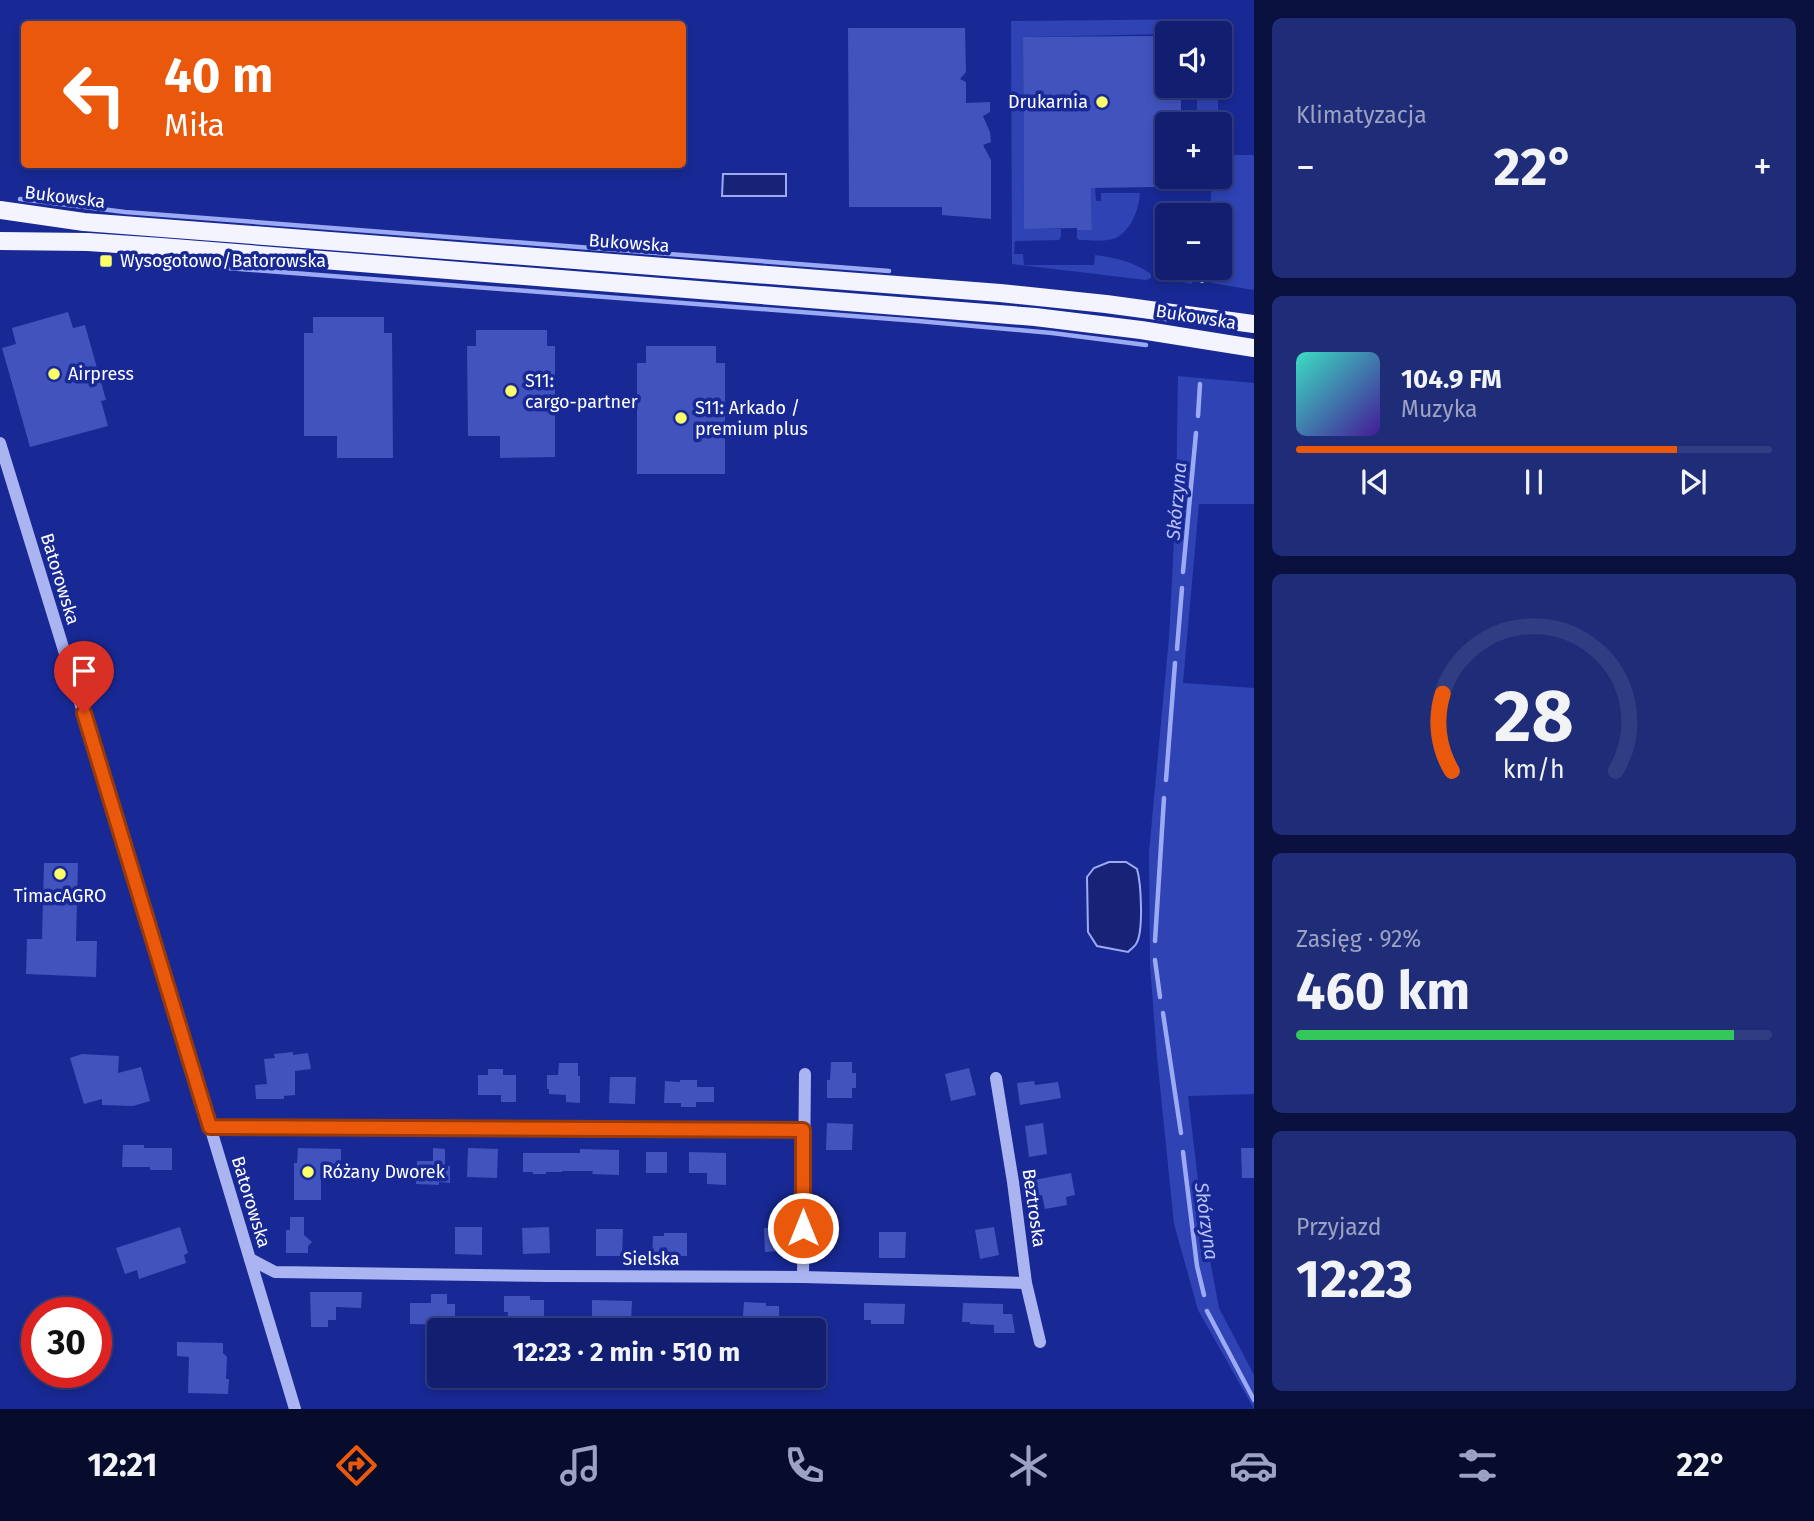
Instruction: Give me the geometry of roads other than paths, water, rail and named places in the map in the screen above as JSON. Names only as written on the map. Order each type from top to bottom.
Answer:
[{"type":"main road","name":"Bukowska","points":[[0,210],[84,222],[1000,293],[1254,324]]},
{"type":"main road","name":"Bukowska","points":[[0,241],[88,242],[957,309],[1104,325],[1254,348]]},
{"type":"street","name":"Batorowska","points":[[0,443],[295,1409]]},
{"type":"street","points":[[803,1277],[804,1074]]},
{"type":"street","name":"Beztroska","points":[[996,1078],[1026,1283],[1040,1342]]},
{"type":"street","points":[[210,1127],[803,1130]]},
{"type":"street","name":"Sielska","points":[[250,1259],[275,1272],[803,1277],[1026,1283]]},
{"type":"street","points":[[260,1291],[275,1272]]},
{"type":"waterway","points":[[20,199],[125,212],[889,271]]},
{"type":"waterway","points":[[175,264],[918,321],[1146,345]]},
{"type":"waterway","name":"Skórzyna","points":[[1198,416],[1200,384]]},
{"type":"waterway","name":"Skórzyna","points":[[1183,572],[1196,433]]},
{"type":"waterway","name":"Skórzyna","points":[[1177,649],[1182,588]]},
{"type":"waterway","name":"Skórzyna","points":[[1166,780],[1175,663]]},
{"type":"waterway","name":"Skórzyna","points":[[1155,941],[1164,798]]},
{"type":"waterway","name":"Skórzyna","points":[[1155,960],[1160,997]]},
{"type":"waterway","name":"Skórzyna","points":[[1163,1013],[1181,1133]]},
{"type":"waterway","name":"Skórzyna","points":[[1183,1152],[1197,1266],[1204,1295]]},
{"type":"waterway","name":"Skórzyna","points":[[1207,1311],[1254,1400]]},
{"type":"place","name":"Drukarnia","points":[[1102,102]]},
{"type":"place","name":"Wysogotowo/Batorowska","points":[[106,261]]},
{"type":"place","name":"Airpress","points":[[54,374]]},
{"type":"place","name":"S11: cargo-partner","points":[[511,391]]},
{"type":"place","name":"S11: Arkado / premium plus","points":[[681,418]]},
{"type":"place","name":"TimacAGRO","points":[[60,874]]},
{"type":"place","name":"Różany Dworek","points":[[308,1172]]}]
